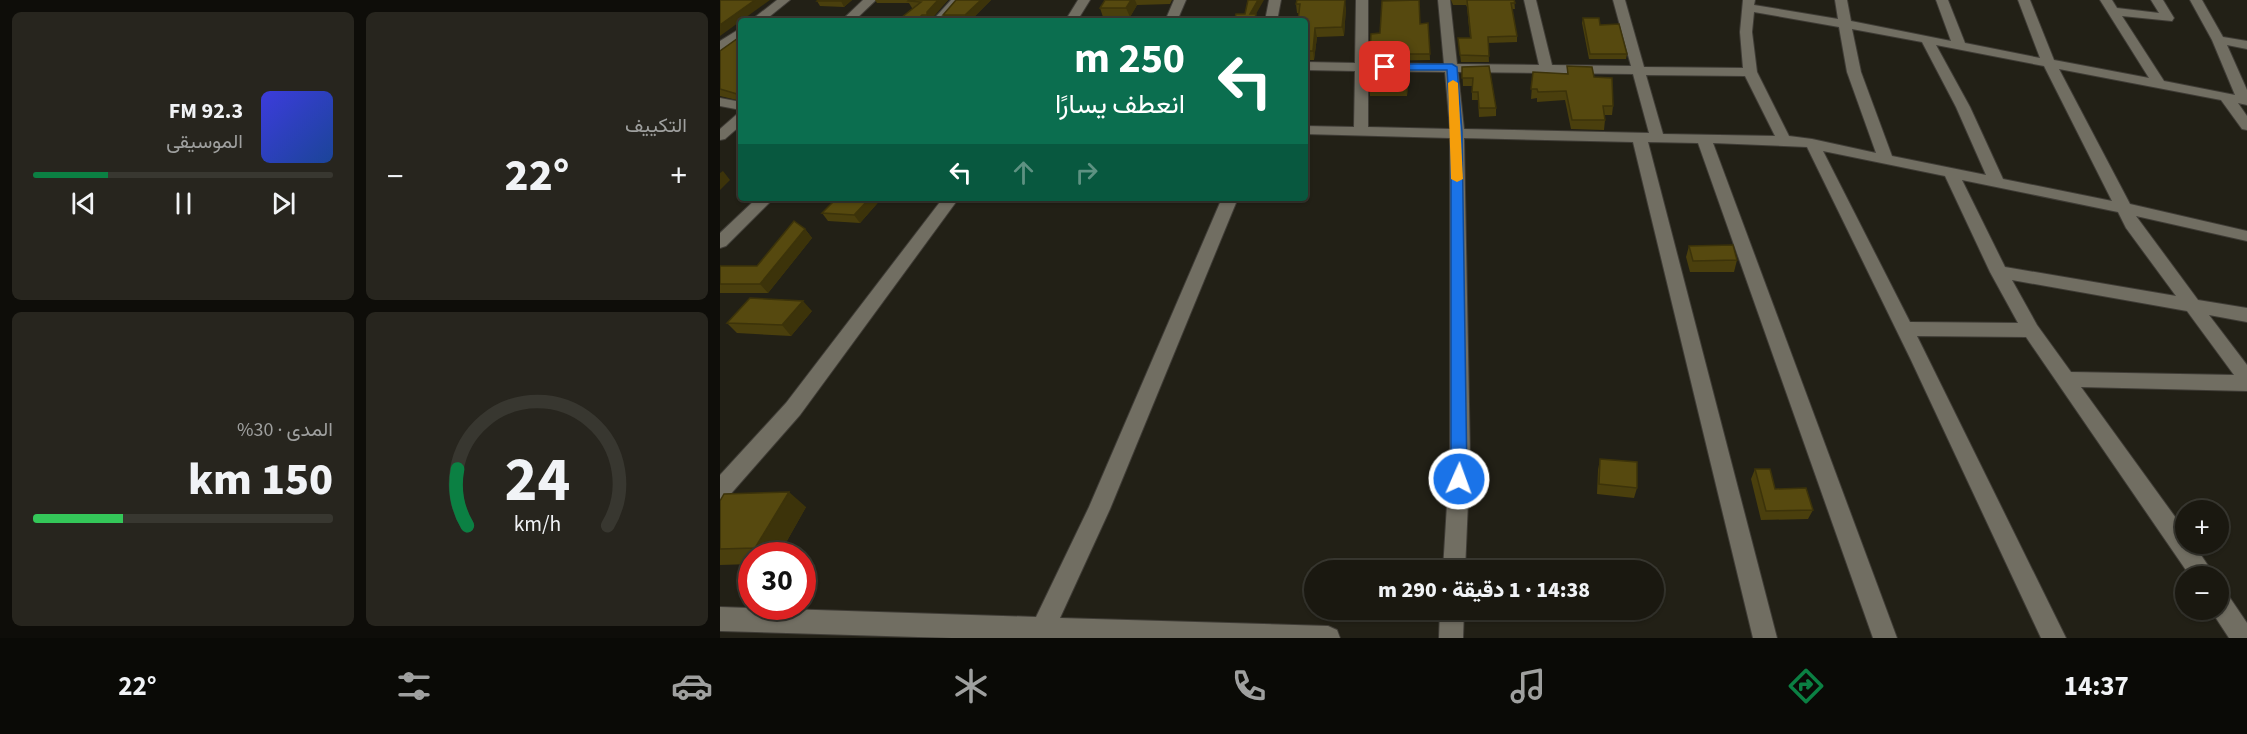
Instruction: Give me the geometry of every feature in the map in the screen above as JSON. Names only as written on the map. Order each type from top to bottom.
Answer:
[{"type":"street","points":[[760,18],[784,0]]},
{"type":"street","points":[[850,18],[870,0]]},
{"type":"street","points":[[941,18],[957,0]]},
{"type":"street","points":[[1073,18],[1084,0]]},
{"type":"street","points":[[1172,18],[1180,0]]},
{"type":"street","points":[[1272,18],[1275,0]]},
{"type":"street","points":[[1361,131],[1362,0]]},
{"type":"street","points":[[1444,0],[1457,132],[1460,456],[1455,560]]},
{"type":"street","points":[[1530,0],[1546,68]]},
{"type":"street","points":[[1618,0],[1638,69],[1648,137],[1765,638]]},
{"type":"street","points":[[1841,0],[1854,72],[1885,158]]},
{"type":"street","points":[[1942,0],[1959,45]]},
{"type":"street","points":[[2024,0],[2048,61],[2123,208],[2146,247],[2247,379]]},
{"type":"street","points":[[2109,5],[2168,18],[2157,0]]},
{"type":"street","points":[[2196,0],[2218,40],[2246,101]]},
{"type":"street","points":[[1784,140],[1750,72],[1746,32],[1749,4],[2246,101]]},
{"type":"street","points":[[2109,5],[2159,84]]},
{"type":"street","points":[[720,47],[738,34]]},
{"type":"street","points":[[1928,40],[1959,98],[1998,184]]},
{"type":"street","points":[[2218,40],[2247,45]]},
{"type":"street","points":[[1308,66],[1750,72]]},
{"type":"street","points":[[2226,97],[2247,126]]},
{"type":"street","points":[[720,102],[738,105]]},
{"type":"street","points":[[720,136],[738,121]]},
{"type":"street","points":[[1308,130],[1784,140],[1812,143],[2247,236]]},
{"type":"street","points":[[1704,139],[1885,638]]},
{"type":"street","points":[[1812,143],[1905,329],[2054,638]]},
{"type":"street","points":[[1952,174],[1999,272],[2031,330],[2196,566]]},
{"type":"street","points":[[720,242],[763,201]]},
{"type":"street","points":[[720,490],[793,409],[949,201]]},
{"type":"street","points":[[1041,633],[1099,509],[1229,201]]},
{"type":"street","points":[[1999,272],[2247,315]]},
{"type":"street","points":[[1905,329],[2031,330]]},
{"type":"street","points":[[2064,379],[2247,383]]},
{"type":"street","points":[[2229,617],[2242,638]]},
{"type":"street","points":[[720,619],[1041,633],[1328,638]]},
{"type":"street","points":[[1451,638],[1452,620]]},
{"type":"building","points":[[720,0],[755,0],[720,25]]},
{"type":"building","points":[[818,0],[842,0],[817,1]]},
{"type":"building","points":[[938,0],[927,15],[919,18],[901,18],[921,2],[908,1]]},
{"type":"building","points":[[956,0],[981,0],[965,15],[943,15]]},
{"type":"building","points":[[1105,0],[1131,0],[1126,8],[1100,8]]},
{"type":"building","points":[[1248,0],[1258,0],[1250,14],[1256,14],[1255,18],[1235,18],[1236,14],[1245,14]]},
{"type":"building","points":[[1297,0],[1345,0],[1342,27],[1315,28],[1313,51],[1308,51],[1308,18],[1298,18],[1300,4],[1296,4]]},
{"type":"building","points":[[1419,0],[1420,24],[1428,23],[1430,54],[1370,54],[1371,34],[1380,33],[1382,1]]},
{"type":"building","points":[[1467,0],[1514,0],[1515,3],[1511,3],[1517,36],[1488,37],[1489,56],[1460,55],[1458,38],[1471,38]]},
{"type":"building","points":[[1583,18],[1599,18],[1600,25],[1619,24],[1627,54],[1590,54]]},
{"type":"building","points":[[738,38],[738,94],[720,89],[720,51]]},
{"type":"building","points":[[1370,62],[1408,63],[1406,85],[1369,85]]},
{"type":"building","points":[[1489,66],[1496,108],[1479,108],[1478,92],[1472,92],[1473,78],[1462,78],[1462,67]]},
{"type":"building","points":[[1567,66],[1592,67],[1594,77],[1612,78],[1613,106],[1603,106],[1605,120],[1572,120],[1566,91],[1538,92],[1537,89],[1531,89],[1533,72],[1568,74]]},
{"type":"building","points":[[834,201],[867,201],[854,215],[822,213]]},
{"type":"building","points":[[794,221],[805,229],[760,284],[720,284],[720,266],[757,266]]},
{"type":"building","points":[[1733,245],[1737,260],[1693,261],[1689,246]]},
{"type":"building","points":[[750,298],[803,301],[782,325],[727,323]]},
{"type":"building","points":[[1600,459],[1637,462],[1637,488],[1599,484]]},
{"type":"building","points":[[1755,469],[1770,469],[1775,489],[1806,488],[1813,510],[1766,511]]},
{"type":"building","points":[[789,492],[759,542],[738,542],[738,548],[720,549],[720,501],[724,494]]},
{"type":"slow traffic","points":[[1453,83],[1457,132],[1457,179]]},
{"type":"route","points":[[1385,67],[1452,67],[1457,132],[1459,479]]}]
